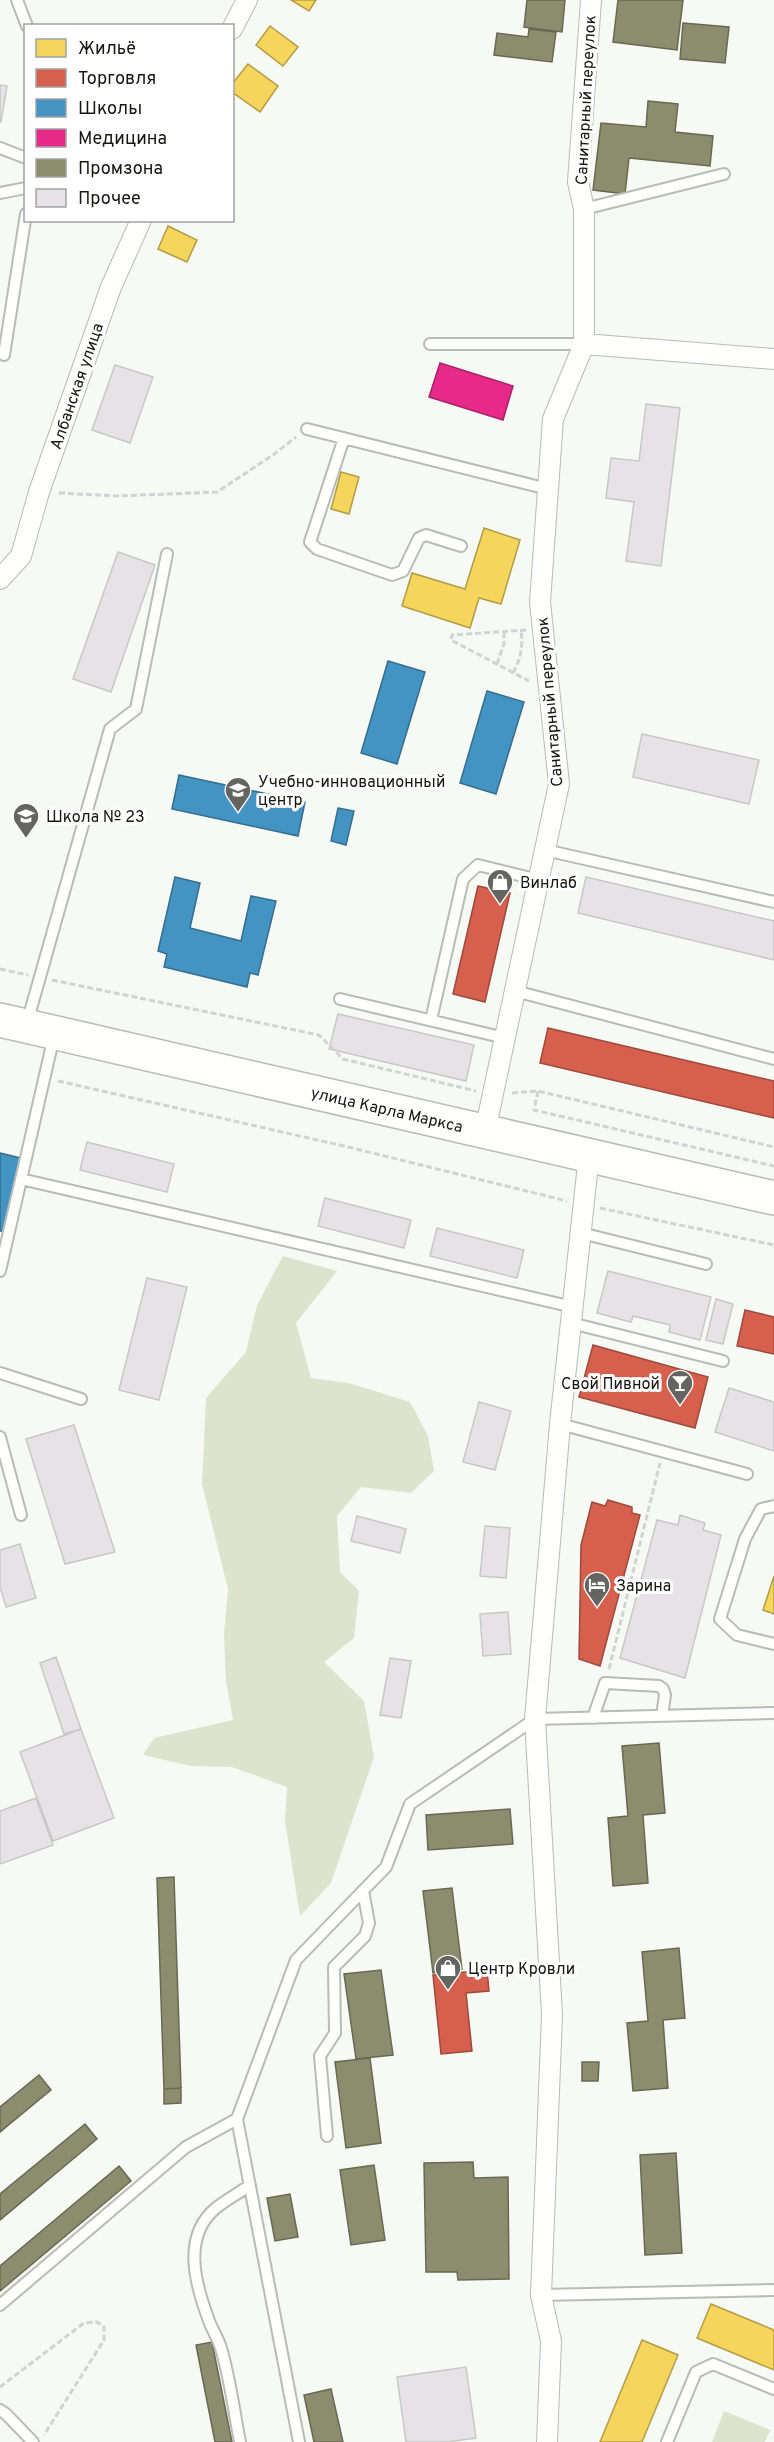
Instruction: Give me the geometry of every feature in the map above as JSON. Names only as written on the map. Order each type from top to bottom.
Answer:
[{"type":"highway","name":"улица Карла Маркса","points":[[27,1026],[774,1198]]},
{"type":"street","points":[[234,25],[247,0]]},
{"type":"street","name":"Санитарный переулок","points":[[485,1131],[559,784],[540,602],[553,419],[584,344],[584,209],[578,182],[591,0]]},
{"type":"street","name":"Албанская улица","points":[[0,579],[21,556],[39,492],[111,287],[140,222]]},
{"type":"street","points":[[584,344],[774,359]]},
{"type":"street","points":[[547,2442],[551,2341],[541,2295],[552,2016],[535,1719],[560,1424],[589,1155]]},
{"type":"lane","points":[[17,0],[26,24]]},
{"type":"lane","points":[[0,148],[24,157]]},
{"type":"lane","points":[[584,209],[724,174]]},
{"type":"lane","points":[[0,193],[24,188]]},
{"type":"lane","points":[[4,355],[25,222]]},
{"type":"lane","points":[[430,344],[584,344]]},
{"type":"lane","points":[[307,429],[548,489]]},
{"type":"lane","points":[[344,438],[310,542],[317,549],[392,575],[403,571],[418,538],[426,535],[461,546]]},
{"type":"lane","points":[[0,1271],[21,1179],[27,1026],[110,729],[136,709],[167,554]]},
{"type":"lane","points":[[545,850],[774,902]]},
{"type":"lane","points":[[430,1020],[463,879],[478,865],[539,880]]},
{"type":"lane","points":[[515,991],[774,1059]]},
{"type":"lane","points":[[340,999],[505,1038]]},
{"type":"lane","points":[[21,1179],[572,1315],[723,1361]]},
{"type":"lane","points":[[581,1233],[706,1264]]},
{"type":"lane","points":[[0,1373],[81,1399]]},
{"type":"lane","points":[[560,1424],[747,1474]]},
{"type":"lane","points":[[0,1437],[21,1515]]},
{"type":"lane","points":[[774,1506],[761,1509],[745,1539],[720,1619],[737,1635],[774,1644]]},
{"type":"lane","points":[[593,1718],[605,1683],[659,1686],[665,1695],[662,1716]]},
{"type":"lane","points":[[299,2442],[237,2120],[296,1960],[386,1867],[410,1804],[535,1719],[774,1713]]},
{"type":"lane","points":[[327,2136],[320,2056],[335,2033],[334,1967],[365,1936],[369,1923],[363,1891]]},
{"type":"lane","points":[[0,2305],[186,2147],[237,2120]]},
{"type":"lane","points":[[240,2442],[221,2347],[207,2318],[201,2298],[193,2245],[197,2233],[208,2216],[250,2186]]},
{"type":"lane","points":[[541,2295],[774,2290]]},
{"type":"lane","points":[[667,2442],[696,2372],[713,2364],[774,2389]]},
{"type":"lane","points":[[0,2410],[33,2442]]},
{"type":"path","points":[[39,492],[118,496],[217,492],[273,455],[307,429]]},
{"type":"path","points":[[543,629],[452,635],[451,640],[550,692]]},
{"type":"path","points":[[513,673],[521,652],[521,630]]},
{"type":"path","points":[[497,664],[504,644],[504,632]]},
{"type":"path","points":[[0,969],[319,1035],[343,1059],[493,1095],[538,1091],[774,1148]]},
{"type":"path","points":[[58,1081],[344,1146],[584,1205],[774,1245]]},
{"type":"path","points":[[538,1091],[534,1110],[774,1166]]},
{"type":"path","points":[[605,1683],[663,1452]]},
{"type":"path","points":[[0,2387],[84,2323],[97,2322],[104,2327],[104,2340],[39,2442]]},
{"type":"green space","points":[[283,1256],[337,1271],[296,1323],[311,1378],[349,1383],[410,1402],[428,1436],[434,1471],[411,1493],[361,1487],[337,1516],[340,1572],[359,1591],[354,1638],[324,1662],[364,1701],[374,1757],[331,1883],[300,1916],[285,1821],[287,1787],[232,1767],[191,1766],[143,1755],[154,1738],[233,1720],[226,1681],[224,1634],[228,1589],[202,1484],[206,1398],[246,1352],[257,1305]]},
{"type":"green space","points":[[724,2411],[770,2430],[765,2442],[712,2442]]},
{"type":"building: Жильё","points":[[291,0],[316,0],[309,11]]},
{"type":"building: Жильё","points":[[270,26],[298,47],[283,66],[256,45]]},
{"type":"building: Жильё","points":[[248,64],[278,86],[260,112],[234,93],[234,82]]},
{"type":"building: Жильё","points":[[168,226],[197,240],[187,262],[158,249]]},
{"type":"building: Жильё","points":[[341,472],[359,477],[349,514],[331,509]]},
{"type":"building: Жильё","points":[[484,528],[520,540],[501,604],[479,598],[470,628],[402,606],[412,573],[465,589]]},
{"type":"building: Жильё","points":[[774,1576],[774,1614],[763,1610]]},
{"type":"building: Жильё","points":[[711,2304],[774,2330],[774,2370],[697,2338]]},
{"type":"building: Жильё","points":[[642,2340],[678,2355],[642,2442],[600,2442]]},
{"type":"building: Торговля","points":[[478,886],[510,893],[485,1002],[453,994]]},
{"type":"building: Торговля","points":[[548,1028],[774,1081],[774,1118],[540,1063]]},
{"type":"building: Торговля","points":[[745,1310],[774,1317],[774,1354],[737,1346]]},
{"type":"building: Торговля","points":[[593,1345],[708,1377],[695,1428],[579,1397]]},
{"type":"building: Торговля","points":[[608,1500],[632,1507],[632,1513],[640,1515],[600,1666],[579,1659],[581,1545],[592,1502],[605,1506]]},
{"type":"building: Торговля","points":[[487,1970],[489,1991],[466,1993],[472,2051],[441,2054],[433,1975]]},
{"type":"building: Школы","points":[[388,661],[425,672],[397,764],[361,753]]},
{"type":"building: Школы","points":[[487,691],[524,702],[496,794],[460,783]]},
{"type":"building: Школы","points":[[179,775],[305,802],[298,836],[172,809]]},
{"type":"building: Школы","points":[[338,808],[354,811],[346,845],[331,841]]},
{"type":"building: Школы","points":[[175,877],[200,883],[190,928],[241,941],[251,896],[276,901],[258,975],[250,973],[247,987],[164,967],[167,954],[158,951]]},
{"type":"building: Школы","points":[[0,1153],[21,1158],[4,1231],[0,1231]]},
{"type":"building: Медицина","points":[[440,363],[513,386],[503,420],[429,397]]},
{"type":"building: Промзона","points":[[527,0],[565,0],[562,32],[524,27]]},
{"type":"building: Промзона","points":[[618,0],[683,0],[677,50],[613,42]]},
{"type":"building: Промзона","points":[[683,23],[729,27],[725,63],[680,59]]},
{"type":"building: Промзона","points":[[529,29],[556,32],[552,62],[494,55],[497,33],[528,37]]},
{"type":"building: Промзона","points":[[648,101],[678,104],[675,132],[713,136],[710,166],[629,158],[625,194],[593,190],[601,123],[646,127]]},
{"type":"building: Промзона","points":[[659,1743],[665,1813],[643,1815],[648,1883],[613,1886],[608,1818],[628,1816],[622,1746]]},
{"type":"building: Промзона","points":[[510,1809],[513,1844],[428,1850],[426,1815]]},
{"type":"building: Промзона","points":[[174,1877],[181,2088],[164,2089],[157,1878]]},
{"type":"building: Промзона","points":[[452,1888],[462,1969],[433,1973],[423,1891]]},
{"type":"building: Промзона","points":[[679,1948],[685,2018],[663,2020],[668,2088],[633,2091],[627,2023],[648,2021],[642,1952]]},
{"type":"building: Промзона","points":[[381,1970],[393,2055],[356,2059],[344,1974]]},
{"type":"building: Промзона","points":[[370,2058],[381,2143],[346,2148],[335,2062]]},
{"type":"building: Промзона","points":[[582,2062],[599,2062],[598,2081],[582,2081]]},
{"type":"building: Промзона","points":[[39,2075],[51,2090],[0,2132],[0,2107]]},
{"type":"building: Промзона","points":[[181,2088],[181,2103],[164,2104],[164,2089]]},
{"type":"building: Промзона","points":[[85,2124],[97,2139],[0,2220],[0,2194]]},
{"type":"building: Промзона","points":[[676,2153],[682,2253],[645,2255],[640,2155]]},
{"type":"building: Промзона","points":[[473,2162],[474,2178],[508,2177],[509,2279],[458,2280],[457,2272],[426,2272],[424,2163]]},
{"type":"building: Промзона","points":[[374,2165],[385,2240],[351,2245],[340,2170]]},
{"type":"building: Промзона","points":[[119,2166],[131,2181],[0,2291],[0,2266]]},
{"type":"building: Промзона","points":[[290,2194],[298,2237],[275,2241],[267,2198]]},
{"type":"building: Промзона","points":[[212,2342],[232,2442],[215,2442],[196,2345]]},
{"type":"building: Промзона","points":[[331,2389],[343,2442],[314,2442],[304,2395]]},
{"type":"building: Прочее","points":[[0,85],[7,86],[1,122],[0,122]]},
{"type":"building: Прочее","points":[[115,365],[153,377],[130,443],[92,430]]},
{"type":"building: Прочее","points":[[646,404],[680,408],[661,566],[626,561],[634,502],[606,498],[611,458],[639,461]]},
{"type":"building: Прочее","points":[[118,552],[155,565],[111,692],[73,679]]},
{"type":"building: Прочее","points":[[642,734],[759,760],[749,804],[633,777]]},
{"type":"building: Прочее","points":[[586,877],[774,921],[774,960],[578,913]]},
{"type":"building: Прочее","points":[[338,1014],[474,1045],[466,1081],[329,1049]]},
{"type":"building: Прочее","points":[[87,1142],[174,1164],[167,1192],[80,1170]]},
{"type":"building: Прочее","points":[[325,1198],[411,1220],[404,1248],[318,1226]]},
{"type":"building: Прочее","points":[[437,1228],[524,1250],[517,1278],[430,1256]]},
{"type":"building: Прочее","points":[[608,1271],[711,1297],[700,1340],[669,1332],[670,1325],[633,1316],[631,1322],[597,1313]]},
{"type":"building: Прочее","points":[[147,1278],[187,1287],[159,1400],[119,1390]]},
{"type":"building: Прочее","points":[[716,1299],[733,1304],[723,1344],[706,1340]]},
{"type":"building: Прочее","points":[[729,1388],[774,1402],[774,1451],[715,1432]]},
{"type":"building: Прочее","points":[[479,1402],[511,1411],[495,1470],[463,1462]]},
{"type":"building: Прочее","points":[[74,1425],[115,1552],[65,1564],[26,1439]]},
{"type":"building: Прочее","points":[[680,1515],[705,1523],[703,1530],[721,1535],[685,1678],[620,1658],[657,1520],[678,1525]]},
{"type":"building: Прочее","points":[[357,1516],[406,1529],[400,1553],[351,1541]]},
{"type":"building: Прочее","points":[[485,1526],[510,1528],[506,1578],[480,1576]]},
{"type":"building: Прочее","points":[[20,1544],[36,1598],[6,1607],[0,1587],[0,1550]]},
{"type":"building: Прочее","points":[[508,1612],[511,1654],[483,1656],[480,1614]]},
{"type":"building: Прочее","points":[[56,1657],[81,1729],[64,1734],[40,1663]]},
{"type":"building: Прочее","points":[[390,1658],[411,1661],[401,1718],[380,1715]]},
{"type":"building: Прочее","points":[[81,1729],[114,1818],[53,1841],[20,1752]]},
{"type":"building: Прочее","points":[[36,1798],[53,1845],[0,1864],[0,1811]]},
{"type":"building: Прочее","points":[[466,2367],[476,2438],[447,2442],[406,2442],[397,2377]]},
{"type":"place","name":"Учебно-инновационный центр","points":[[238,813]]},
{"type":"place","name":"Школа № 23","points":[[26,839]]},
{"type":"place","name":"Винлаб","points":[[500,905]]},
{"type":"place","name":"Свой Пивной","points":[[680,1406]]},
{"type":"place","name":"Зарина","points":[[597,1608]]},
{"type":"place","name":"Центр Кровли","points":[[448,1991]]}]
